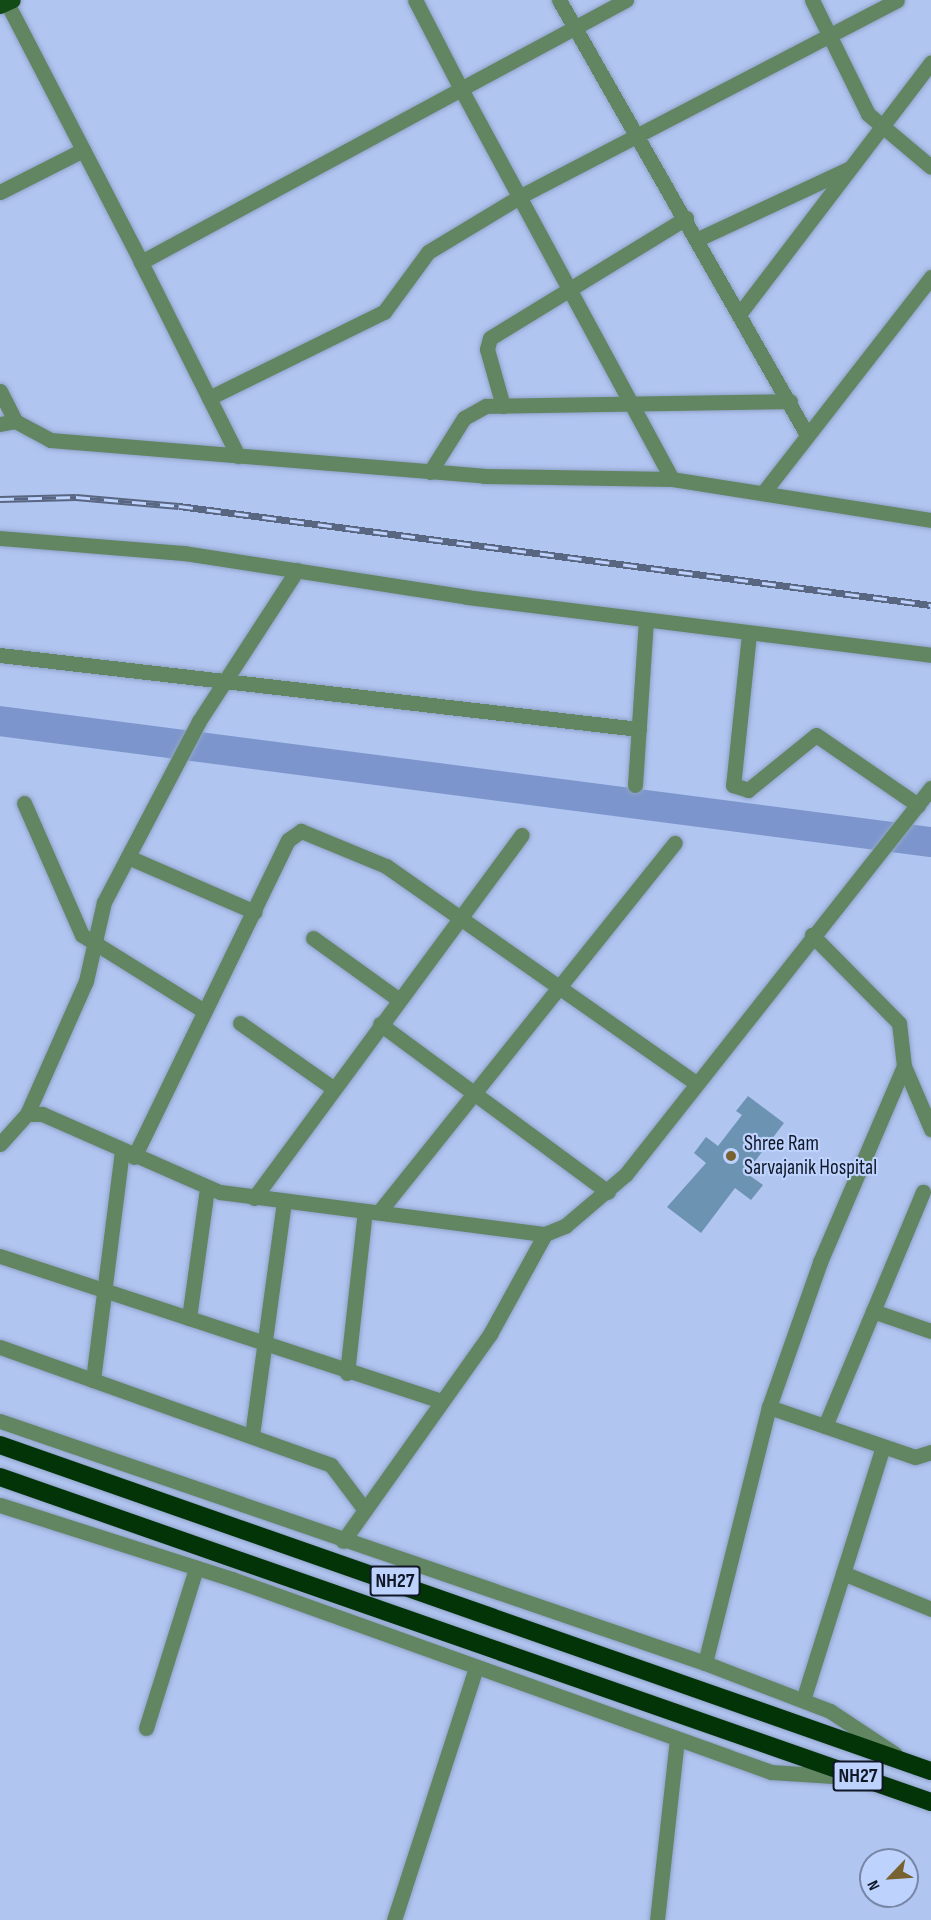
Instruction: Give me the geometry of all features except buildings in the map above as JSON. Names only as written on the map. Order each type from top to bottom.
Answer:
[{"type":"highway","name":"NH27","points":[[0,1445],[789,1719],[931,1771]]},
{"type":"highway","name":"NH27","points":[[0,1477],[931,1802]]},
{"type":"street","points":[[559,0],[686,218],[807,434]]},
{"type":"street","points":[[141,262],[626,0]]},
{"type":"street","points":[[812,0],[868,114],[931,167]]},
{"type":"street","points":[[209,398],[384,312],[428,252],[519,197],[635,132],[830,36],[897,0]]},
{"type":"street","points":[[420,2],[461,89],[628,406],[672,479]]},
{"type":"street","points":[[7,3],[238,456]]},
{"type":"street","points":[[740,313],[931,62]]},
{"type":"street","points":[[0,192],[83,150]]},
{"type":"street","points":[[698,239],[852,168]]},
{"type":"street","points":[[503,406],[487,349],[490,338],[567,287],[686,218]]},
{"type":"street","points":[[763,494],[807,434],[930,279]]},
{"type":"street","points":[[0,391],[15,421],[50,440],[430,472],[672,479],[931,520]]},
{"type":"street","points":[[430,472],[473,410],[503,406],[628,406],[790,401]]},
{"type":"street","points":[[0,424],[15,421]]},
{"type":"street","points":[[0,538],[152,549],[646,620],[931,655]]},
{"type":"street","points":[[0,1144],[27,1114],[86,981],[98,916],[192,731],[297,570]]},
{"type":"street","points":[[635,785],[646,620]]},
{"type":"street","points":[[27,1114],[42,1114],[207,1188],[254,1197],[545,1234],[565,1226],[608,1192],[812,935],[882,854],[926,797],[816,735],[748,790],[733,785],[749,634]]},
{"type":"street","points":[[0,655],[227,678],[639,729]]},
{"type":"street","points":[[24,803],[76,926],[92,943],[204,1011]]},
{"type":"street","points":[[93,1380],[128,1154],[255,912],[288,840],[301,831],[365,855],[462,915],[696,1083]]},
{"type":"street","points":[[254,1197],[398,999],[522,835]]},
{"type":"street","points":[[348,1373],[372,1211],[475,1093],[675,843]]},
{"type":"street","points":[[128,857],[255,912]]},
{"type":"street","points":[[812,935],[899,1023],[904,1066],[931,1129]]},
{"type":"street","points":[[313,938],[398,999]]},
{"type":"street","points":[[240,1023],[333,1088]]},
{"type":"street","points":[[380,1024],[608,1192]]},
{"type":"street","points":[[705,1663],[769,1407],[820,1262],[904,1066]]},
{"type":"street","points":[[189,1318],[207,1188]]},
{"type":"street","points":[[825,1426],[922,1192]]},
{"type":"street","points":[[252,1435],[284,1201]]},
{"type":"street","points":[[343,1541],[490,1334],[545,1234]]},
{"type":"street","points":[[0,1256],[106,1289],[348,1373],[442,1401]]},
{"type":"street","points":[[873,1311],[931,1331]]},
{"type":"street","points":[[0,1347],[331,1465],[365,1510]]},
{"type":"street","points":[[769,1407],[922,1458],[931,1452]]},
{"type":"street","points":[[0,1421],[343,1541],[705,1663],[830,1711],[909,1763]]},
{"type":"street","points":[[803,1700],[883,1446]]},
{"type":"street","points":[[0,1505],[196,1568],[771,1772],[866,1779]]},
{"type":"street","points":[[146,1728],[196,1568]]},
{"type":"street","points":[[843,1573],[931,1608]]},
{"type":"street","points":[[394,1920],[476,1667]]},
{"type":"street","points":[[657,1920],[677,1739]]},
{"type":"waterway","points":[[0,721],[931,842]]},
{"type":"railway","points":[[0,499],[76,497],[179,506],[931,605]]},
{"type":"place","name":"Shree Ram Sarvajanik Hospital","points":[[731,1156]]}]
